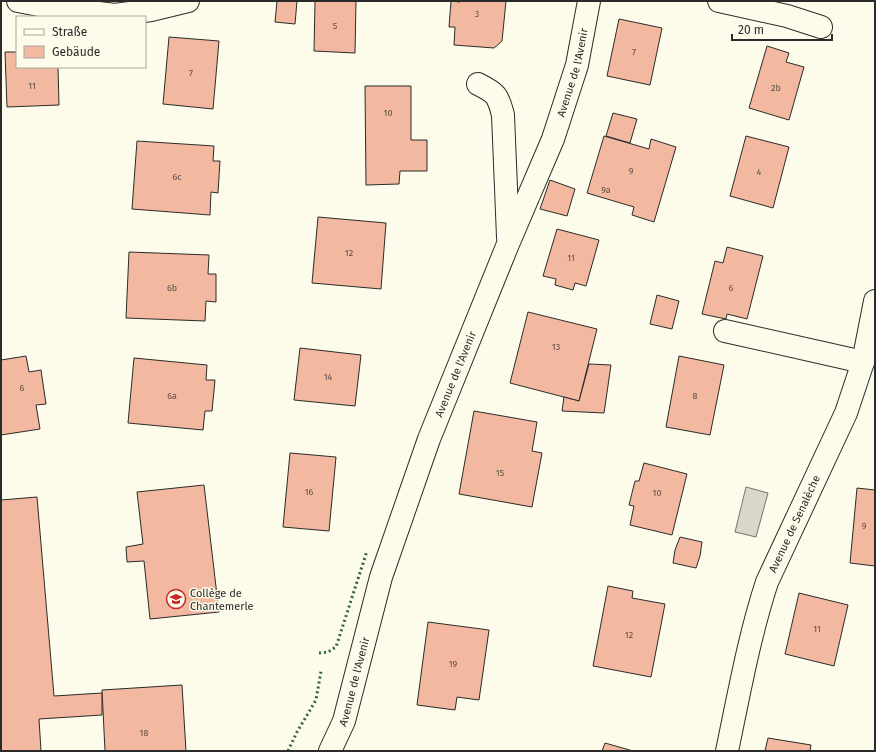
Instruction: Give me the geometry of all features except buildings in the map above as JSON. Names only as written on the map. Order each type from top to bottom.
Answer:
[{"type":"street","points":[[18,1],[49,7],[115,15],[153,5],[188,1]]},
{"type":"street","name":"Avenue de l'Avenir","points":[[330,751],[344,720],[381,577],[429,439],[508,244],[553,139],[577,65],[589,1]]},
{"type":"street","points":[[719,1],[787,16],[821,27]]},
{"type":"street","points":[[478,84],[492,91],[500,101],[504,115],[508,244]]},
{"type":"street","name":"Avenue de Senalèche","points":[[727,751],[744,668],[758,610],[767,582],[846,413],[863,362],[875,302]]},
{"type":"street","points":[[725,331],[863,362]]},
{"type":"shaded area","points":[[746,487],[768,493],[756,537],[735,532]]},
{"type":"hedge","points":[[319,653],[328,652],[336,647],[367,551]]},
{"type":"hedge","points":[[288,751],[297,732],[316,700],[321,671]]},
{"type":"place","name":"Collège de Chantemerle","points":[[176,599]]}]
